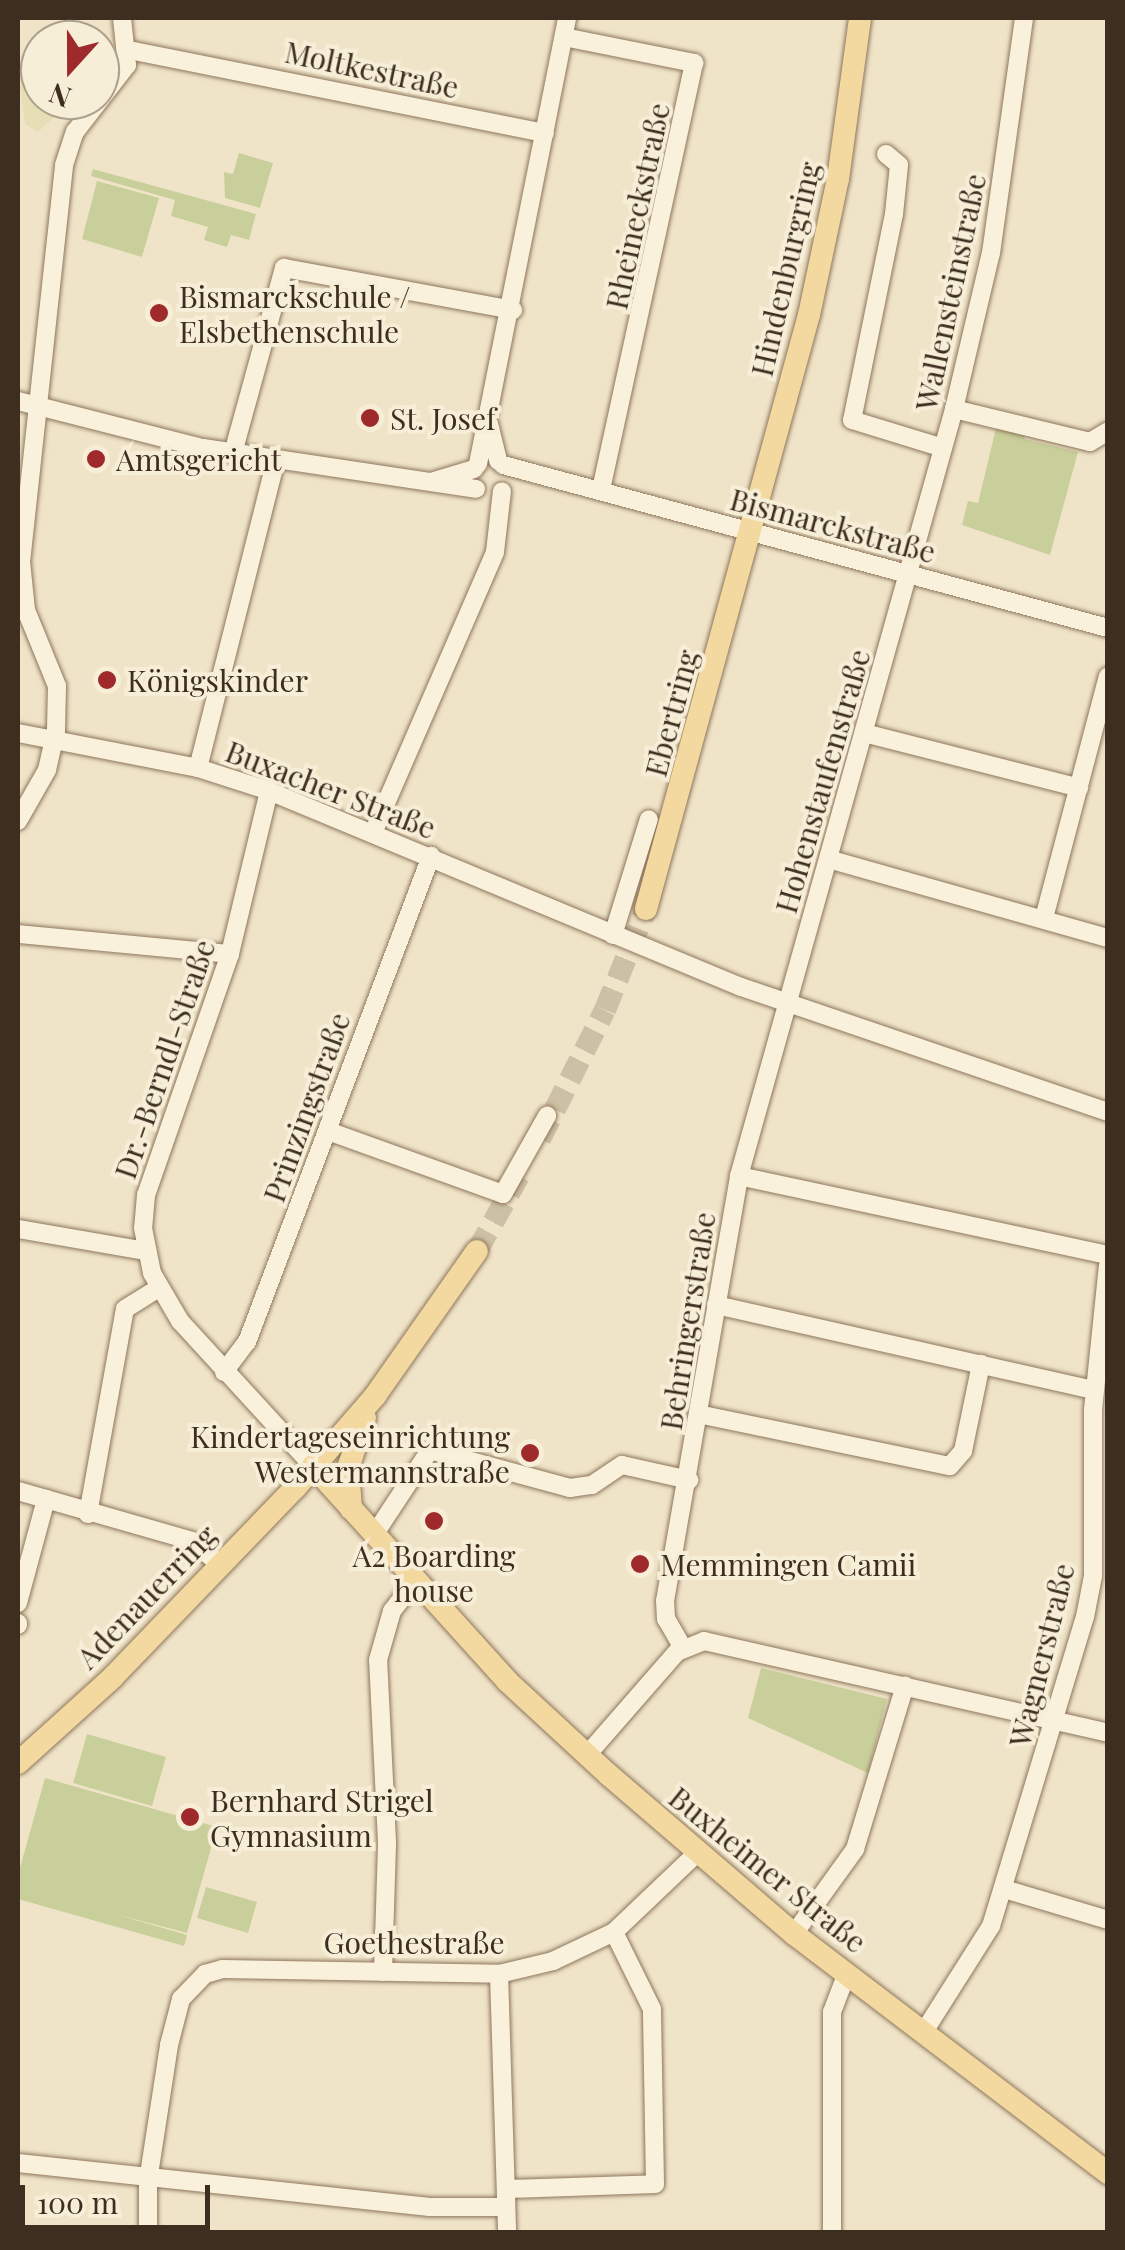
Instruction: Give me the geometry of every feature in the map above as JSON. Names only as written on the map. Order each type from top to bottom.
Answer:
[{"type":"main road","name":"Hindenburgring","points":[[749,530],[827,237],[860,18]]},
{"type":"main road","name":"Ebertring","points":[[646,909],[749,530]]},
{"type":"main road","points":[[314,1466],[375,1396],[477,1251]]},
{"type":"main road","points":[[351,1508],[348,1468],[375,1396]]},
{"type":"main road","name":"Buxheimer Straße","points":[[314,1466],[414,1583],[588,1756],[696,1853],[794,1934],[1108,2172]]},
{"type":"main road","name":"Adenauerring","points":[[18,1763],[112,1678],[314,1466]]},
{"type":"street","points":[[18,822],[47,770],[55,741],[57,686],[29,622],[21,580],[26,405],[67,152],[81,124],[117,86],[130,50],[122,18]]},
{"type":"street","name":"Wallensteinstraße","points":[[908,574],[954,409],[991,253],[1024,18]]},
{"type":"street","points":[[498,530],[479,491],[476,466],[513,310],[565,27]]},
{"type":"street","name":"Rheineckstraße","points":[[565,27],[694,63],[602,491]]},
{"type":"street","name":"Moltkestraße","points":[[130,50],[545,133]]},
{"type":"street","points":[[886,154],[899,165],[894,214],[852,420],[943,448]]},
{"type":"street","points":[[233,453],[284,268],[513,310]]},
{"type":"street","name":"Bismarckstraße","points":[[26,405],[233,453],[479,491],[544,478]]},
{"type":"street","points":[[954,409],[1090,442],[1108,432]]},
{"type":"street","points":[[373,832],[495,552],[504,488],[489,424]]},
{"type":"street","points":[[198,768],[276,460]]},
{"type":"street","name":"Bismarckstraße","points":[[433,481],[476,466],[500,463],[1108,628]]},
{"type":"street","name":"Hohenstaufenstraße","points":[[784,1003],[832,860],[908,574]]},
{"type":"street","points":[[1044,918],[1108,676]]},
{"type":"street","name":"Buxacher Straße","points":[[18,733],[198,768],[270,791],[784,1003],[1108,1112]]},
{"type":"street","points":[[864,733],[1079,788]]},
{"type":"street","name":"Dr.-Berndl-Straße","points":[[270,791],[230,954],[146,1195],[146,1251],[158,1288],[224,1372],[314,1466]]},
{"type":"street","points":[[612,934],[649,820]]},
{"type":"street","name":"Prinzingstraße","points":[[224,1372],[247,1342],[430,856]]},
{"type":"street","points":[[832,860],[1108,938]]},
{"type":"street","points":[[18,934],[230,954]]},
{"type":"street","name":"Behringerstraße","points":[[683,1648],[664,1609],[739,1176],[784,1003]]},
{"type":"street","points":[[328,1130],[503,1194],[547,1116]]},
{"type":"street","points":[[739,1176],[1108,1255]]},
{"type":"street","points":[[18,1229],[146,1251]]},
{"type":"street","name":"Wagnerstraße","points":[[925,2030],[978,1954],[1004,1889],[1057,1719],[1093,1576],[1094,1390],[1108,1266]]},
{"type":"street","points":[[88,1514],[125,1309],[158,1288]]},
{"type":"street","points":[[716,1305],[1094,1390]]},
{"type":"street","points":[[698,1414],[950,1466],[962,1455],[981,1364]]},
{"type":"street","points":[[374,1536],[430,1450],[570,1488],[592,1485],[622,1465],[688,1480]]},
{"type":"street","points":[[18,1491],[192,1541],[218,1564]]},
{"type":"street","points":[[18,1603],[46,1498]]},
{"type":"street","points":[[383,1972],[387,1857],[378,1660],[392,1611],[414,1583]]},
{"type":"street","points":[[588,1756],[683,1648],[718,1641],[1108,1734]]},
{"type":"street","points":[[794,1934],[855,1848],[905,1685]]},
{"type":"street","name":"Goethestraße","points":[[148,2181],[176,2015],[190,1985],[222,1968],[499,1974],[553,1962],[614,1932],[696,1853]]},
{"type":"street","points":[[1004,1889],[1108,1920]]},
{"type":"street","points":[[18,2163],[148,2181],[451,2209],[507,2198],[654,2184],[652,2009],[614,1932]]},
{"type":"street","points":[[832,2232],[832,2012],[846,1973]]},
{"type":"street","points":[[499,1974],[508,2232]]},
{"type":"street","points":[[148,2181],[148,2232]]},
{"type":"shaded area","points":[[24,120],[51,120],[38,132]]},
{"type":"green space","points":[[239,153],[273,163],[260,208],[225,198],[224,172],[233,174]]},
{"type":"green space","points":[[93,169],[256,214],[249,240],[231,235],[227,247],[204,240],[208,227],[171,216],[175,200],[91,176]]},
{"type":"green space","points":[[97,181],[159,198],[142,257],[82,239]]},
{"type":"green space","points":[[998,420],[1027,427],[1024,439],[1078,452],[1050,555],[962,525],[968,501],[978,503]]},
{"type":"green space","points":[[761,1668],[887,1699],[868,1773],[748,1718]]},
{"type":"green space","points":[[87,1734],[166,1757],[152,1806],[73,1783]]},
{"type":"green space","points":[[45,1778],[217,1827],[187,1933],[115,1914],[187,1935],[184,1946],[18,1899],[18,1875]]},
{"type":"green space","points":[[206,1887],[257,1902],[248,1933],[197,1918]]},
{"type":"tunnel","points":[[540,1139],[605,1010],[646,909]]},
{"type":"tunnel","points":[[477,1251],[519,1176]]},
{"type":"place","name":"Bismarckschule / Elsbethenschule","points":[[159,313]]},
{"type":"place","name":"St. Josef","points":[[370,418]]},
{"type":"place","name":"Amtsgericht","points":[[96,459]]},
{"type":"place","name":"Königskinder","points":[[107,680]]},
{"type":"place","name":"Kindertageseinrichtung Westermannstraße","points":[[530,1453]]},
{"type":"place","name":"A2 Boarding house","points":[[434,1521]]},
{"type":"place","name":"Memmingen Camii","points":[[640,1564]]},
{"type":"place","name":"Bernhard Strigel Gymnasium","points":[[190,1817]]}]
